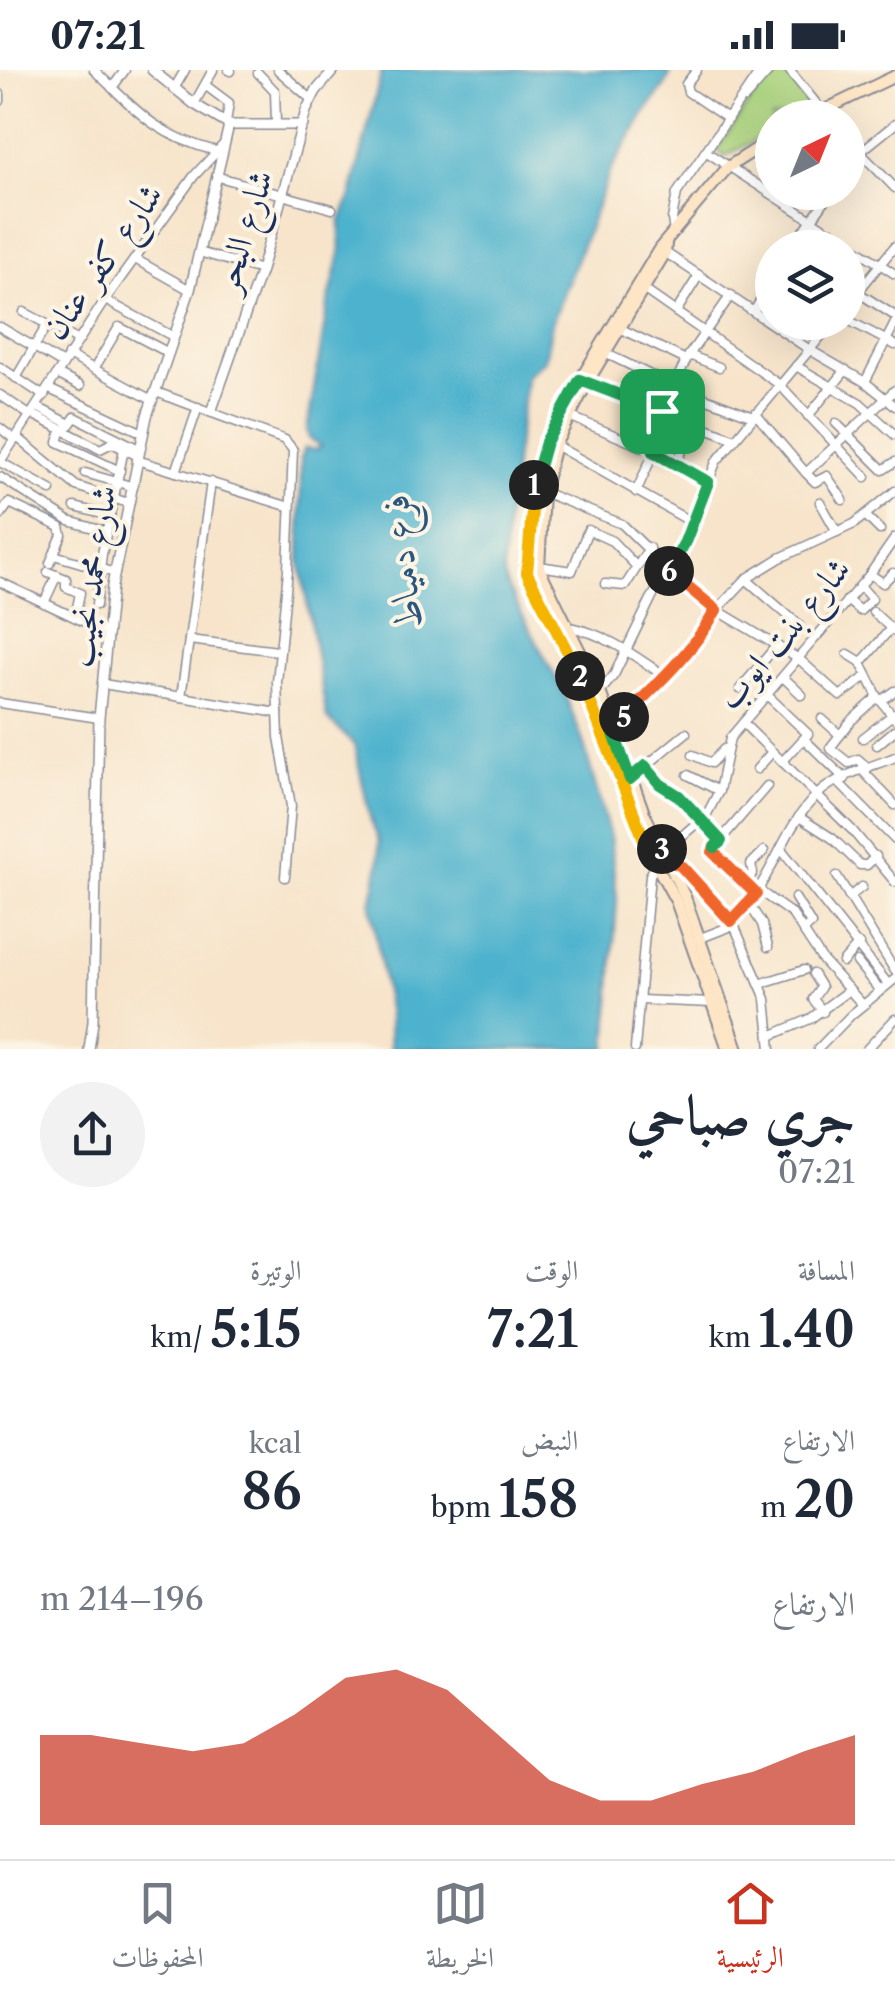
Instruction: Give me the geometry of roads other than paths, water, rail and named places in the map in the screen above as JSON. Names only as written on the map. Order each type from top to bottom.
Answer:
[{"type":"main road","points":[[851,100],[895,76]]},
{"type":"main road","points":[[738,1049],[668,859],[655,849],[592,702],[526,567],[536,473],[551,432],[663,249],[728,167],[755,150]]},
{"type":"main road","points":[[663,249],[643,290],[616,327],[605,354],[584,381],[555,445],[543,492],[539,566],[545,586],[570,626],[600,692],[655,849],[656,865],[676,901],[728,1049]]},
{"type":"street","points":[[94,70],[157,129],[186,143],[219,148]]},
{"type":"street","points":[[112,88],[125,70]]},
{"type":"street","points":[[152,70],[194,104],[227,124],[303,125]]},
{"type":"street","points":[[174,89],[185,70]]},
{"type":"street","points":[[194,104],[213,70]]},
{"type":"street","points":[[278,70],[311,98]]},
{"type":"street","points":[[318,70],[325,80]]},
{"type":"street","name":"شارع البحر","points":[[211,412],[261,270],[311,98],[334,70]]},
{"type":"street","points":[[697,70],[686,84],[688,92],[728,119]]},
{"type":"street","points":[[674,234],[672,219],[677,193],[761,70]]},
{"type":"street","points":[[742,100],[770,70]]},
{"type":"street","points":[[789,70],[814,100]]},
{"type":"street","points":[[258,73],[275,91],[276,123]]},
{"type":"street","points":[[205,85],[228,103],[227,124]]},
{"type":"street","name":"شارع محمد نجيب","points":[[89,1049],[93,1022],[99,718],[114,573],[143,433],[190,290],[219,178],[219,148],[227,124]]},
{"type":"street","points":[[865,150],[895,124]]},
{"type":"street","name":"شارع كفر عنان","points":[[0,462],[77,340],[194,176],[219,148]]},
{"type":"street","points":[[705,151],[829,230]]},
{"type":"street","points":[[865,159],[895,188]]},
{"type":"street","points":[[219,178],[332,210]]},
{"type":"street","points":[[803,230],[817,210]]},
{"type":"street","points":[[865,282],[895,246]]},
{"type":"street","points":[[663,249],[810,350],[865,382],[895,406]]},
{"type":"street","points":[[199,252],[261,270]]},
{"type":"street","points":[[865,253],[895,274]]},
{"type":"street","points":[[135,259],[190,290]]},
{"type":"street","points":[[676,312],[699,274]]},
{"type":"street","points":[[643,290],[780,385],[866,477]]},
{"type":"street","points":[[636,492],[654,452],[662,411],[673,386],[730,295]]},
{"type":"street","points":[[865,298],[895,320],[890,343],[865,382]]},
{"type":"street","points":[[105,300],[174,336]]},
{"type":"street","points":[[24,312],[77,340]]},
{"type":"street","points":[[16,378],[47,324]]},
{"type":"street","points":[[0,327],[63,364]]},
{"type":"street","points":[[616,327],[719,367]]},
{"type":"street","points":[[94,369],[120,328],[169,352]]},
{"type":"street","points":[[865,329],[890,343]]},
{"type":"street","points":[[600,692],[614,675],[693,523],[716,462],[818,340]]},
{"type":"street","points":[[605,354],[673,386],[754,415],[815,482],[828,476],[843,500]]},
{"type":"street","points":[[68,355],[154,396],[211,412],[290,444],[293,453],[288,570],[278,652],[278,713],[291,806],[285,877]]},
{"type":"street","points":[[796,366],[871,413],[895,435]]},
{"type":"street","points":[[0,367],[46,393],[143,433]]},
{"type":"street","points":[[808,416],[846,370]]},
{"type":"street","points":[[57,374],[80,386]]},
{"type":"street","points":[[584,381],[735,439]]},
{"type":"street","points":[[806,472],[895,390]]},
{"type":"street","points":[[0,395],[102,450],[112,443],[176,472],[290,506]]},
{"type":"street","points":[[176,472],[198,408]]},
{"type":"street","points":[[120,471],[58,442],[74,416],[138,455]]},
{"type":"street","points":[[569,416],[654,452],[708,482]]},
{"type":"street","points":[[677,465],[692,422]]},
{"type":"street","points":[[836,423],[883,470],[895,462]]},
{"type":"street","points":[[0,428],[80,487],[128,503]]},
{"type":"street","points":[[555,445],[693,523]]},
{"type":"street","points":[[96,604],[124,450]]},
{"type":"street","points":[[69,521],[85,473],[94,459]]},
{"type":"street","points":[[0,462],[24,470],[51,490]]},
{"type":"street","points":[[85,473],[131,486]]},
{"type":"street","points":[[42,502],[64,475]]},
{"type":"street","points":[[0,478],[69,521],[107,532]]},
{"type":"street","points":[[182,697],[211,482]]},
{"type":"street","points":[[612,728],[666,677],[701,636],[716,610],[746,578],[866,516],[895,491]]},
{"type":"street","points":[[543,492],[622,524],[716,610],[800,659],[840,696],[867,676]]},
{"type":"street","points":[[820,502],[837,532]]},
{"type":"street","points":[[0,514],[9,504],[60,528],[62,534],[44,603]]},
{"type":"street","points":[[75,507],[110,516]]},
{"type":"street","points":[[866,516],[880,530]]},
{"type":"street","points":[[539,566],[569,572],[574,569],[588,530],[612,541],[638,567]]},
{"type":"street","name":"شارع بنت ايوب","points":[[655,849],[682,836],[700,821],[719,791],[727,746],[892,551],[895,538]]},
{"type":"street","points":[[604,584],[626,586],[649,548]]},
{"type":"street","points":[[870,574],[883,584],[894,574],[880,561]]},
{"type":"street","points":[[52,566],[114,573]]},
{"type":"street","points":[[52,566],[66,580],[66,588],[80,595],[75,617]]},
{"type":"street","points":[[746,578],[799,625]]},
{"type":"street","points":[[0,582],[108,632]]},
{"type":"street","points":[[848,600],[861,611],[872,598],[860,586]]},
{"type":"street","points":[[873,612],[891,628]]},
{"type":"street","points":[[861,662],[891,628],[895,616]]},
{"type":"street","points":[[570,626],[627,650],[666,677]]},
{"type":"street","points":[[189,640],[278,652]]},
{"type":"street","points":[[740,689],[776,645]]},
{"type":"street","points":[[848,654],[861,662],[879,699],[894,716],[863,738]]},
{"type":"street","points":[[784,677],[802,694]]},
{"type":"street","points":[[103,684],[278,713]]},
{"type":"street","points":[[866,750],[850,763],[830,748],[879,699],[895,691]]},
{"type":"street","points":[[767,695],[895,840]]},
{"type":"street","points":[[0,703],[99,718]]},
{"type":"street","points":[[822,719],[840,735]]},
{"type":"street","points":[[743,723],[876,856],[895,882]]},
{"type":"street","points":[[878,745],[895,730]]},
{"type":"street","points":[[630,779],[686,733]]},
{"type":"street","points":[[782,762],[806,736]]},
{"type":"street","points":[[693,755],[711,763],[727,746]]},
{"type":"street","points":[[757,769],[772,752]]},
{"type":"street","points":[[698,939],[732,923],[749,904],[799,817],[816,796],[841,780],[895,757]]},
{"type":"street","points":[[858,759],[895,804]]},
{"type":"street","points":[[645,766],[721,841]]},
{"type":"street","points":[[688,776],[719,791]]},
{"type":"street","points":[[767,786],[728,826],[712,850],[744,883],[784,907],[822,960],[863,1005]]},
{"type":"street","points":[[799,817],[832,838],[860,865],[876,856]]},
{"type":"street","points":[[781,849],[892,982],[818,1049]]},
{"type":"street","points":[[744,883],[754,873],[751,864],[764,852]]},
{"type":"street","points":[[635,1049],[650,875],[656,865],[668,859],[681,866],[732,923],[769,1012],[771,1049]]},
{"type":"street","points":[[837,876],[895,971]]},
{"type":"street","points":[[849,896],[862,887]]},
{"type":"street","points":[[795,898],[810,924],[803,930]]},
{"type":"street","points":[[749,904],[762,924],[768,948]]},
{"type":"street","points":[[843,962],[859,944]]},
{"type":"street","points":[[857,962],[880,991]]},
{"type":"street","points":[[760,984],[804,970]]},
{"type":"street","points":[[813,974],[821,987],[813,998],[823,1012]]},
{"type":"street","points":[[770,1036],[823,1012],[849,990]]},
{"type":"street","points":[[640,1000],[712,1003]]},
{"type":"street","points":[[870,1048],[895,1019]]},
{"type":"water","name":"فرع دمياط","points":[[382,70],[672,70],[611,169],[552,323],[545,359],[527,375],[506,523],[503,569],[507,586],[567,699],[610,837],[617,899],[607,1049],[390,1049],[389,1014],[371,905],[379,841],[354,744],[327,718],[300,562],[301,458],[305,448],[316,450],[321,446],[309,438],[307,431],[341,250],[340,222],[351,196]]}]
